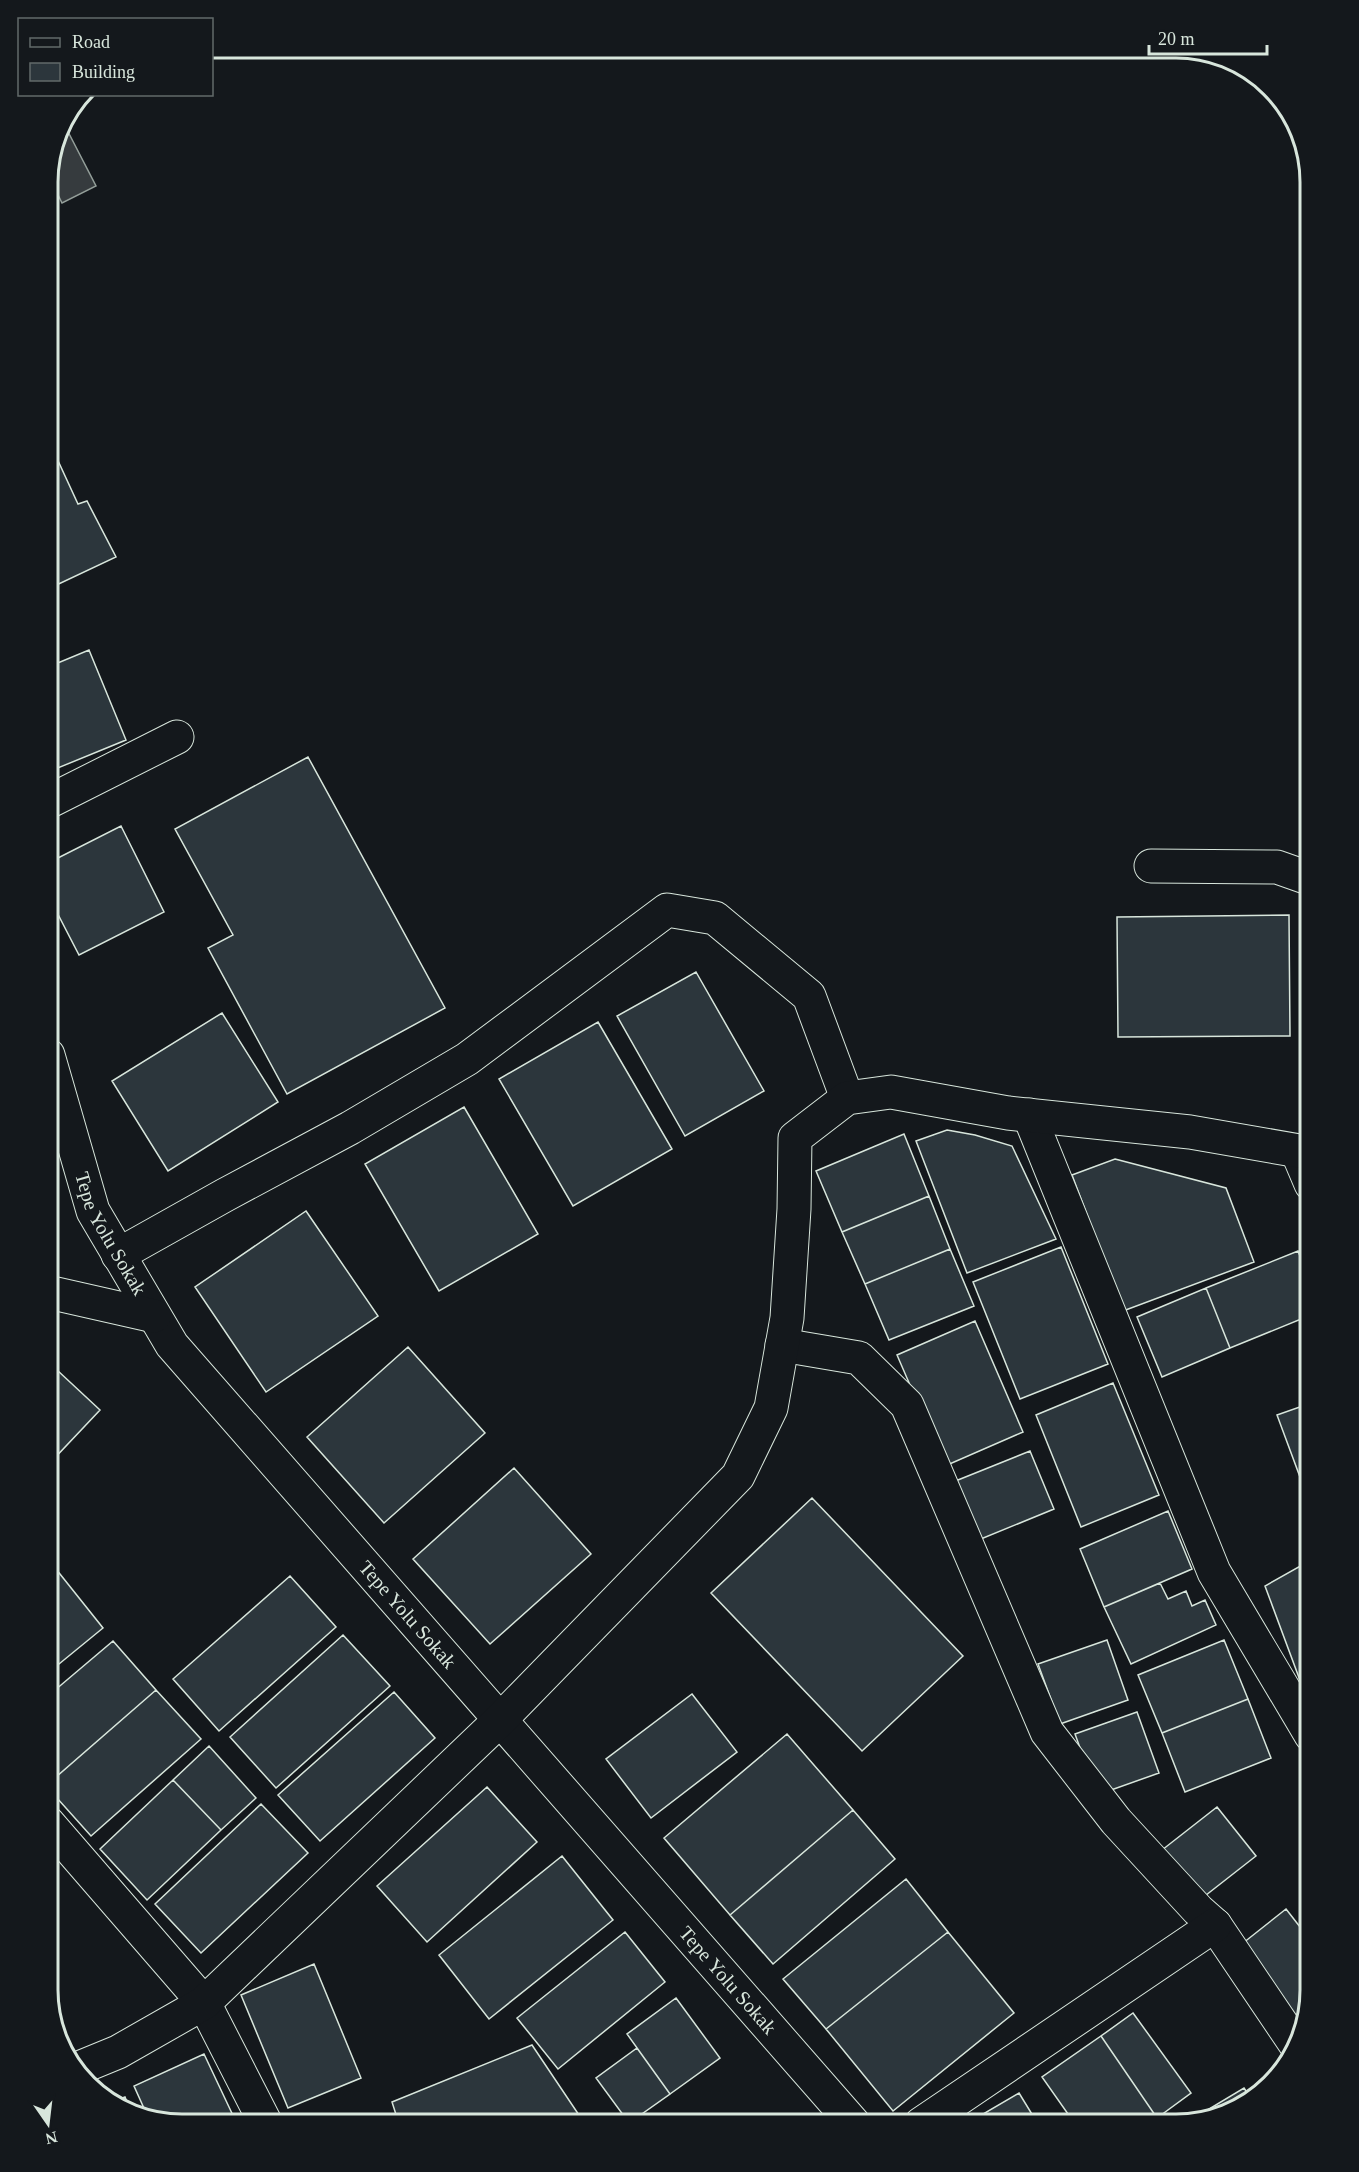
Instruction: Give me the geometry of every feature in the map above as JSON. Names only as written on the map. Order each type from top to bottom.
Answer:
[{"type":"street","points":[[59,797],[177,737]]},
{"type":"street","points":[[1151,866],[1277,867],[1300,875]]},
{"type":"street","points":[[118,1255],[350,1128],[467,1059],[667,910],[715,918],[809,996],[847,1098]]},
{"type":"street","name":"Tepe Yolu Sokak","points":[[58,1092],[93,1211],[172,1345],[845,2114]]},
{"type":"street","points":[[85,2066],[118,2052],[204,2003],[500,1720],[738,1476],[771,1408],[787,1318],[795,1138],[847,1098],[891,1092],[1029,1115],[1190,1132],[1300,1151]]},
{"type":"street","points":[[1029,1115],[1214,1572],[1300,1717]]},
{"type":"street","points":[[58,1294],[154,1316]]},
{"type":"street","points":[[782,1345],[859,1358],[907,1405],[1047,1732],[1116,1821],[1198,1910],[1215,1925],[1291,2037]]},
{"type":"street","points":[[58,1835],[204,2003],[260,2113]]},
{"type":"street","points":[[936,2114],[1215,1925]]},
{"type":"shaded area","points":[[69,133],[96,186],[62,203],[59,197],[59,175]]},
{"type":"building","points":[[59,462],[78,504],[87,501],[116,557],[59,584]]},
{"type":"building","points":[[89,650],[126,740],[59,768],[59,663]]},
{"type":"building","points":[[308,757],[445,1008],[287,1094],[208,948],[233,935],[175,829]]},
{"type":"building","points":[[121,826],[164,912],[79,955],[59,916],[59,858]]},
{"type":"building","points":[[1289,915],[1290,1036],[1118,1037],[1117,917]]},
{"type":"building","points":[[696,972],[764,1091],[685,1136],[617,1016]]},
{"type":"building","points":[[222,1013],[278,1102],[168,1171],[112,1081]]},
{"type":"building","points":[[598,1022],[672,1149],[573,1206],[499,1079]]},
{"type":"building","points":[[464,1107],[538,1234],[439,1291],[365,1164]]},
{"type":"building","points":[[947,1130],[975,1135],[1012,1146],[1056,1239],[967,1273],[916,1141]]},
{"type":"building","points":[[904,1134],[929,1196],[842,1232],[816,1171]]},
{"type":"building","points":[[1115,1159],[1226,1188],[1254,1262],[1123,1311],[1072,1175]]},
{"type":"building","points":[[929,1196],[950,1249],[865,1284],[842,1232]]},
{"type":"building","points":[[306,1211],[378,1316],[266,1392],[195,1287]]},
{"type":"building","points":[[1061,1247],[1108,1364],[1020,1399],[973,1282]]},
{"type":"building","points":[[950,1249],[974,1306],[889,1340],[865,1284]]},
{"type":"building","points":[[1298,1251],[1300,1256],[1300,1319],[1230,1348],[1206,1288]]},
{"type":"building","points":[[1206,1288],[1230,1348],[1162,1377],[1137,1317]]},
{"type":"building","points":[[975,1321],[1023,1432],[945,1466],[897,1355]]},
{"type":"building","points":[[408,1347],[485,1433],[384,1523],[307,1437]]},
{"type":"building","points":[[58,1371],[100,1410],[58,1454]]},
{"type":"building","points":[[1113,1383],[1159,1495],[1081,1527],[1036,1415]]},
{"type":"building","points":[[1300,1407],[1300,1477],[1277,1415]]},
{"type":"building","points":[[1030,1451],[1054,1509],[976,1541],[953,1482]]},
{"type":"building","points":[[514,1468],[591,1554],[490,1644],[413,1559]]},
{"type":"building","points":[[812,1498],[963,1656],[862,1751],[711,1593]]},
{"type":"building","points":[[1168,1511],[1192,1569],[1104,1607],[1080,1549]]},
{"type":"building","points":[[1300,1566],[1300,1680],[1265,1586]]},
{"type":"building","points":[[58,1572],[103,1628],[58,1665]]},
{"type":"building","points":[[290,1576],[336,1627],[219,1731],[173,1679]]},
{"type":"building","points":[[1160,1583],[1168,1599],[1186,1591],[1192,1606],[1205,1600],[1216,1625],[1131,1664],[1104,1607]]},
{"type":"building","points":[[343,1635],[390,1686],[276,1788],[230,1737]]},
{"type":"building","points":[[1107,1640],[1128,1700],[1060,1724],[1038,1664]]},
{"type":"building","points":[[1224,1640],[1248,1699],[1162,1733],[1138,1675]]},
{"type":"building","points":[[113,1641],[156,1690],[58,1775],[58,1687]]},
{"type":"building","points":[[156,1690],[201,1739],[91,1836],[58,1799],[58,1775]]},
{"type":"building","points":[[394,1692],[435,1738],[320,1841],[278,1795]]},
{"type":"building","points":[[692,1694],[737,1752],[651,1818],[606,1759]]},
{"type":"building","points":[[1248,1699],[1271,1758],[1185,1792],[1162,1733]]},
{"type":"building","points":[[1137,1712],[1159,1773],[1097,1795],[1075,1734]]},
{"type":"building","points":[[787,1734],[853,1810],[730,1915],[664,1838]]},
{"type":"building","points":[[209,1746],[256,1798],[221,1830],[173,1780]]},
{"type":"building","points":[[173,1780],[221,1830],[147,1900],[100,1849]]},
{"type":"building","points":[[487,1787],[537,1842],[427,1942],[377,1886]]},
{"type":"building","points":[[261,1804],[308,1853],[201,1953],[155,1904]]},
{"type":"building","points":[[1217,1807],[1256,1856],[1201,1899],[1162,1850]]},
{"type":"building","points":[[853,1810],[895,1859],[773,1964],[730,1915]]},
{"type":"building","points":[[562,1856],[613,1920],[489,2019],[439,1955]]},
{"type":"building","points":[[906,1879],[948,1932],[826,2029],[783,1979]]},
{"type":"building","points":[[1286,1909],[1300,1927],[1300,1989],[1296,2020],[1238,1947]]},
{"type":"building","points":[[625,1932],[665,1982],[558,2069],[517,2018]]},
{"type":"building","points":[[948,1932],[1014,2013],[893,2111],[826,2029]]},
{"type":"building","points":[[314,1964],[361,2078],[288,2108],[241,1995]]},
{"type":"building","points":[[676,1998],[720,2058],[670,2094],[627,2034]]},
{"type":"building","points":[[1133,2013],[1191,2093],[1162,2114],[1154,2114],[1101,2036]]},
{"type":"building","points":[[1101,2036],[1154,2114],[1068,2114],[1042,2077]]},
{"type":"building","points":[[532,2045],[578,2113],[396,2113],[392,2102]]},
{"type":"building","points":[[637,2048],[670,2094],[642,2113],[622,2113],[596,2078]]},
{"type":"building","points":[[204,2054],[232,2113],[175,2113],[143,2107],[134,2086]]},
{"type":"building","points":[[1244,2088],[1247,2092],[1231,2101],[1209,2109]]},
{"type":"building","points":[[1019,2093],[1032,2114],[983,2114]]}]
